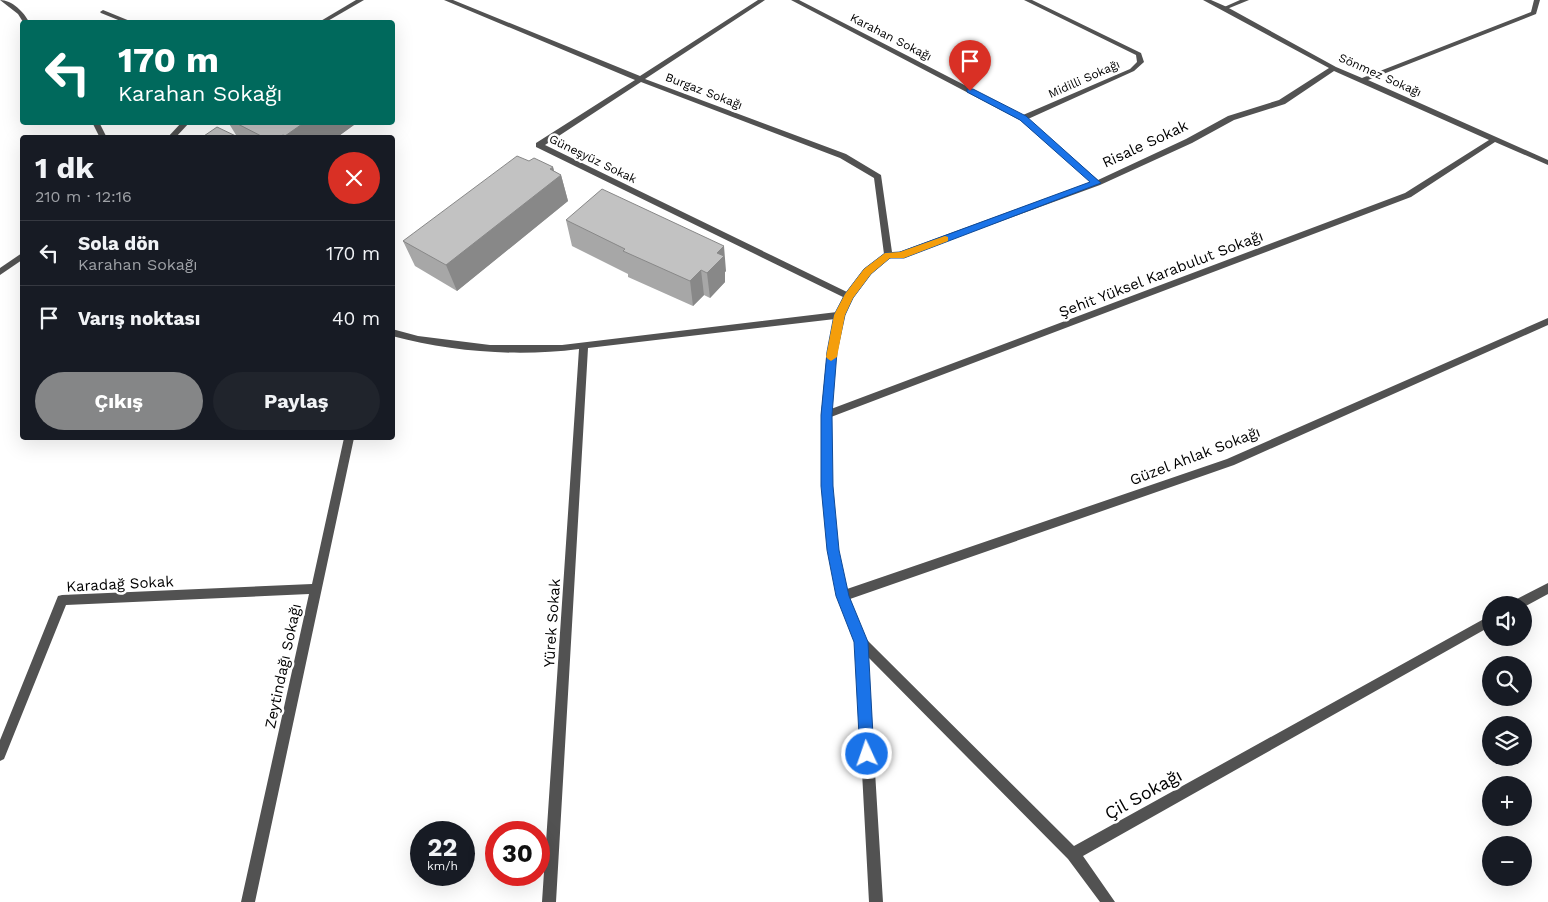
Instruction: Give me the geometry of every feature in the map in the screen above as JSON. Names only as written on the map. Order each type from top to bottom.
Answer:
[{"type":"street","points":[[2,0],[20,13],[25,20]]},
{"type":"street","points":[[341,0],[353,5]]},
{"type":"street","points":[[326,20],[361,0]]},
{"type":"street","name":"Burgaz Sokağı","points":[[447,0],[642,80],[843,156],[878,177],[888,255]]},
{"type":"street","name":"Güneşyüz Sokak","points":[[762,0],[642,80],[539,145],[848,296]]},
{"type":"street","name":"Karahan Sokağı","points":[[794,0],[1023,118],[1097,183]]},
{"type":"street","name":"Midilli Sokağı","points":[[1023,118],[1132,70],[1140,62],[1139,54],[1027,0]]},
{"type":"street","name":"Sönmez Sokağı","points":[[1206,0],[1225,8],[1334,68],[1548,163]]},
{"type":"street","points":[[1226,0],[1225,8],[1246,0]]},
{"type":"street","points":[[1363,80],[1534,13],[1537,0]]},
{"type":"street","points":[[102,12],[123,20]]},
{"type":"street","name":"Risale Sokak","points":[[876,902],[861,642],[843,596],[833,550],[827,486],[826,415],[832,352],[840,315],[848,296],[868,271],[888,255],[900,255],[1097,183],[1189,141],[1231,118],[1282,102],[1334,68]]},
{"type":"street","points":[[173,135],[184,125]]},
{"type":"street","name":"Şehit Yüksel Karabulut Sokağı","points":[[826,415],[1408,195],[1495,139]]},
{"type":"street","points":[[0,272],[20,257]]},
{"type":"street","points":[[395,333],[418,339],[490,348],[562,348],[840,315]]},
{"type":"street","name":"Güzel Ahlak Sokağı","points":[[843,596],[1230,462],[1548,321]]},
{"type":"street","name":"Yürek Sokak","points":[[549,902],[584,345]]},
{"type":"street","name":"Zeytindağı Sokağı","points":[[248,902],[349,440]]},
{"type":"street","points":[[1532,597],[1548,588]]},
{"type":"street","name":"Karadağ Sokak","points":[[0,755],[62,600],[316,590]]},
{"type":"street","name":"Çil Sokağı","points":[[1073,854],[1482,625]]},
{"type":"street","points":[[861,642],[1073,854],[1108,902]]},
{"type":"building","points":[[240,125],[301,125],[286,135],[259,135]]},
{"type":"building","points":[[217,127],[234,135],[205,135]]},
{"type":"building","points":[[517,156],[529,161],[534,158],[553,167],[550,169],[561,175],[446,265],[403,241]]},
{"type":"building","points":[[602,189],[724,246],[717,253],[724,256],[707,273],[701,270],[690,281],[623,251],[625,249],[566,220]]},
{"type":"slow traffic","points":[[831,357],[840,315],[848,296],[868,271],[888,255],[900,255],[945,239]]},
{"type":"route","points":[[867,754],[861,642],[843,596],[833,550],[827,486],[826,415],[832,352],[840,315],[848,296],[868,271],[888,255],[900,255],[1097,183],[1023,118],[970,91]]}]
